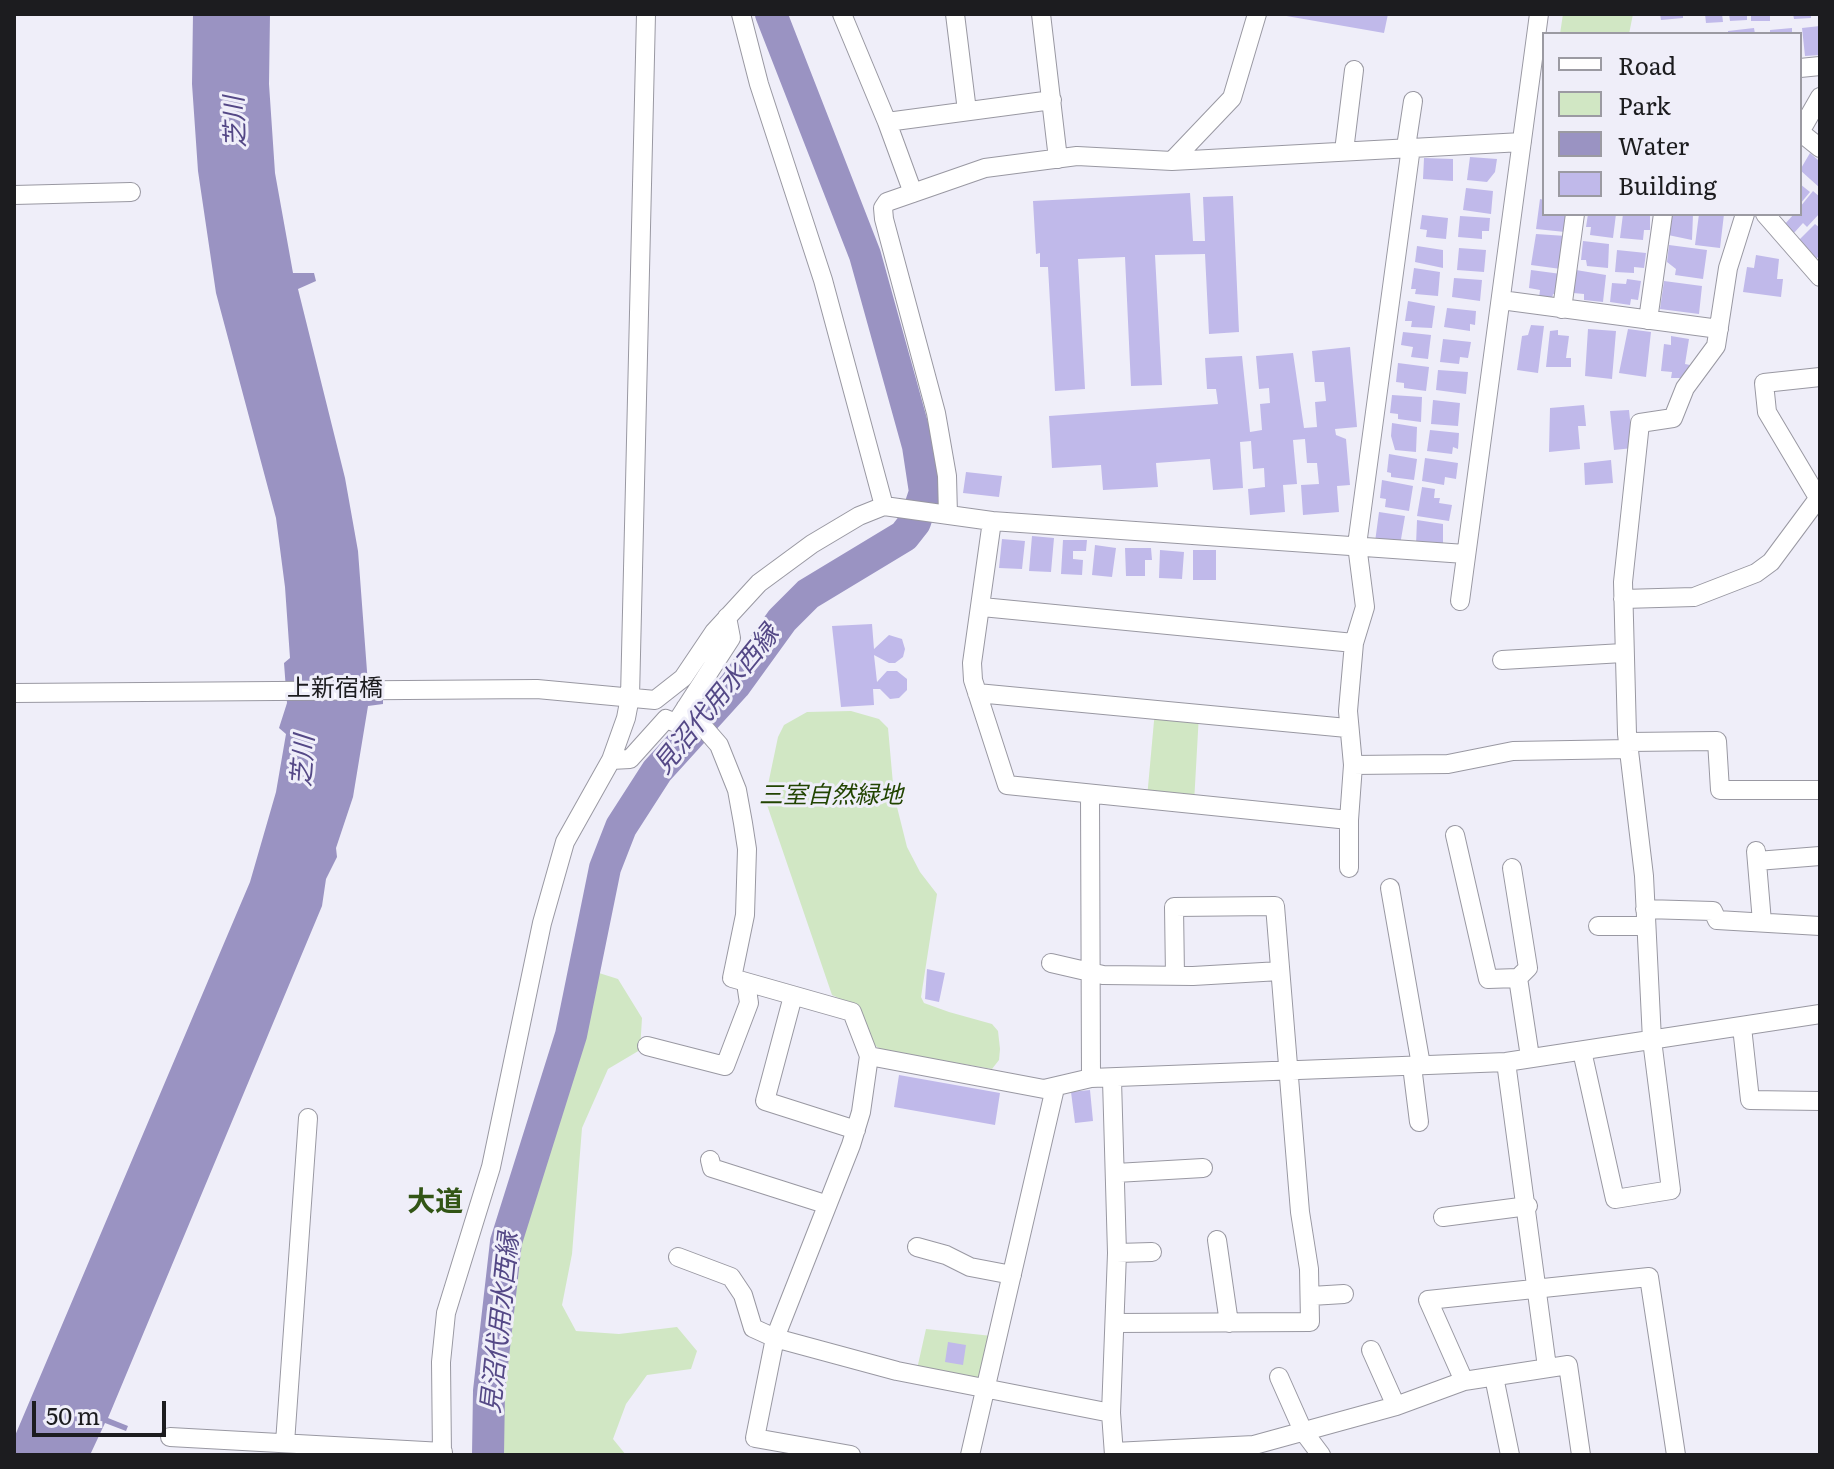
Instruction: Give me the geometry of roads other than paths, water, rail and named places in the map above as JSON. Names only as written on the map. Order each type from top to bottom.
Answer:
[{"type":"street","points":[[170,1437],[442,1453],[442,1337],[448,1304],[491,1167],[542,923],[558,863],[574,823],[611,760],[630,697],[646,14]]},
{"type":"street","points":[[741,14],[759,84],[893,507],[992,521],[1465,554]]},
{"type":"street","points":[[842,14],[913,193]]},
{"type":"street","points":[[955,14],[967,111]]},
{"type":"street","points":[[1041,14],[1058,159]]},
{"type":"street","points":[[1172,161],[1232,98],[1257,14]]},
{"type":"street","points":[[1460,601],[1522,142],[1538,62],[1539,14]]},
{"type":"street","points":[[1344,151],[1354,70]]},
{"type":"street","points":[[1802,128],[1820,97]]},
{"type":"street","points":[[887,122],[1052,100]]},
{"type":"street","points":[[1349,868],[1353,765],[1347,728],[1354,643],[1365,607],[1357,545],[1413,101]]},
{"type":"street","points":[[1802,134],[1820,148]]},
{"type":"street","points":[[943,515],[947,476],[936,413],[883,208],[887,202],[985,168],[1091,155],[1172,161],[1522,142]]},
{"type":"street","points":[[14,195],[131,192]]},
{"type":"street","points":[[1562,309],[1575,216]]},
{"type":"street","points":[[1648,320],[1663,216]]},
{"type":"street","points":[[1582,1051],[1615,1199],[1671,1190],[1652,1040],[1645,917],[1629,746],[1623,599],[1640,423],[1673,418],[1692,377],[1716,346],[1728,268],[1744,216]]},
{"type":"street","points":[[1770,219],[1769,231],[1786,260]]},
{"type":"street","points":[[1770,219],[1820,277]]},
{"type":"street","points":[[1501,300],[1719,329]]},
{"type":"street","points":[[1623,599],[1694,597],[1756,573],[1771,562],[1819,496],[1767,412],[1764,383],[1820,377]]},
{"type":"street","name":"上新宿橋","points":[[14,693],[537,689],[655,700],[672,689],[727,617],[759,583],[859,516],[893,507]]},
{"type":"street","points":[[992,521],[972,663],[977,693],[1007,785],[1349,820]]},
{"type":"street","points":[[982,607],[1354,643]]},
{"type":"street","points":[[611,760],[630,759],[666,719],[676,723],[731,638],[727,617]]},
{"type":"street","points":[[1502,660],[1623,653]]},
{"type":"street","points":[[977,693],[1347,728]]},
{"type":"street","points":[[686,707],[712,733],[737,790],[747,849],[745,915],[732,978],[852,1012],[869,1056],[856,1130],[775,1338],[755,1438],[851,1455]]},
{"type":"street","points":[[1353,765],[1448,764],[1513,751],[1717,741],[1720,790],[1820,790]]},
{"type":"street","points":[[1090,794],[1091,1078]]},
{"type":"street","points":[[1455,835],[1488,979],[1518,978],[1528,968],[1512,868]]},
{"type":"street","points":[[1762,922],[1756,856],[1820,856]]},
{"type":"street","points":[[1390,888],[1417,1066],[1419,1122]]},
{"type":"street","points":[[1116,1323],[1310,1322],[1311,1296],[1300,1212],[1275,906],[1174,907],[1175,976]]},
{"type":"street","points":[[1598,926],[1645,917],[1713,911],[1717,920],[1820,926]]},
{"type":"street","points":[[1051,963],[1091,974],[1175,976],[1280,971]]},
{"type":"street","points":[[1518,978],[1530,1057]]},
{"type":"street","points":[[647,1046],[725,1066],[749,1003],[746,983]]},
{"type":"street","points":[[793,996],[765,1101],[856,1130]]},
{"type":"street","points":[[869,1056],[1055,1088],[1091,1078],[1112,1080],[1506,1062],[1820,1014]]},
{"type":"street","points":[[1742,1027],[1750,1100],[1820,1101]]},
{"type":"street","points":[[1506,1062],[1528,1206],[1547,1367]]},
{"type":"street","points":[[1112,1080],[1117,1253],[1111,1413],[1114,1453],[1221,1451],[1254,1445],[1396,1406],[1464,1381],[1568,1365],[1581,1455]]},
{"type":"street","points":[[970,1455],[1055,1088]]},
{"type":"street","points":[[285,1443],[308,1118]]},
{"type":"street","points":[[710,1160],[712,1168],[825,1204]]},
{"type":"street","points":[[1116,1173],[1203,1168]]},
{"type":"street","points":[[1443,1217],[1528,1206]]},
{"type":"street","points":[[1217,1240],[1229,1323]]},
{"type":"street","points":[[917,1247],[970,1267],[1012,1275]]},
{"type":"street","points":[[1117,1253],[1152,1252]]},
{"type":"street","points":[[678,1257],[731,1277],[743,1295],[753,1328],[775,1338],[861,1363],[1111,1413]]},
{"type":"street","points":[[1464,1381],[1428,1300],[1649,1277],[1676,1455]]},
{"type":"street","points":[[1311,1296],[1344,1294]]},
{"type":"street","points":[[1371,1350],[1396,1406]]},
{"type":"street","points":[[1279,1377],[1303,1431],[1321,1455]]},
{"type":"street","points":[[1494,1377],[1510,1455]]},
{"type":"water","name":"芝川","points":[[193,14],[270,14],[269,84],[275,173],[293,273],[314,273],[316,281],[298,289],[345,478],[358,551],[369,698],[383,698],[383,704],[368,706],[353,797],[336,848],[337,857],[326,879],[322,906],[108,1418],[128,1426],[126,1431],[105,1423],[90,1455],[14,1455],[14,1438],[250,882],[276,792],[286,734],[279,728],[287,703],[284,663],[290,658],[285,587],[276,518],[216,293],[198,171],[192,84]]},
{"type":"waterway","name":"見沼代用水西縁","points":[[488,1455],[489,1391],[506,1242],[571,1035],[605,868],[621,827],[657,771],[735,685],[782,620],[808,594],[904,536],[915,522],[925,492],[918,446],[865,255],[771,14]]},
{"type":"district","name":"大道","points":[[435,1203]]},
{"type":"park label","name":"三室自然緑地","points":[[831,796]]}]
